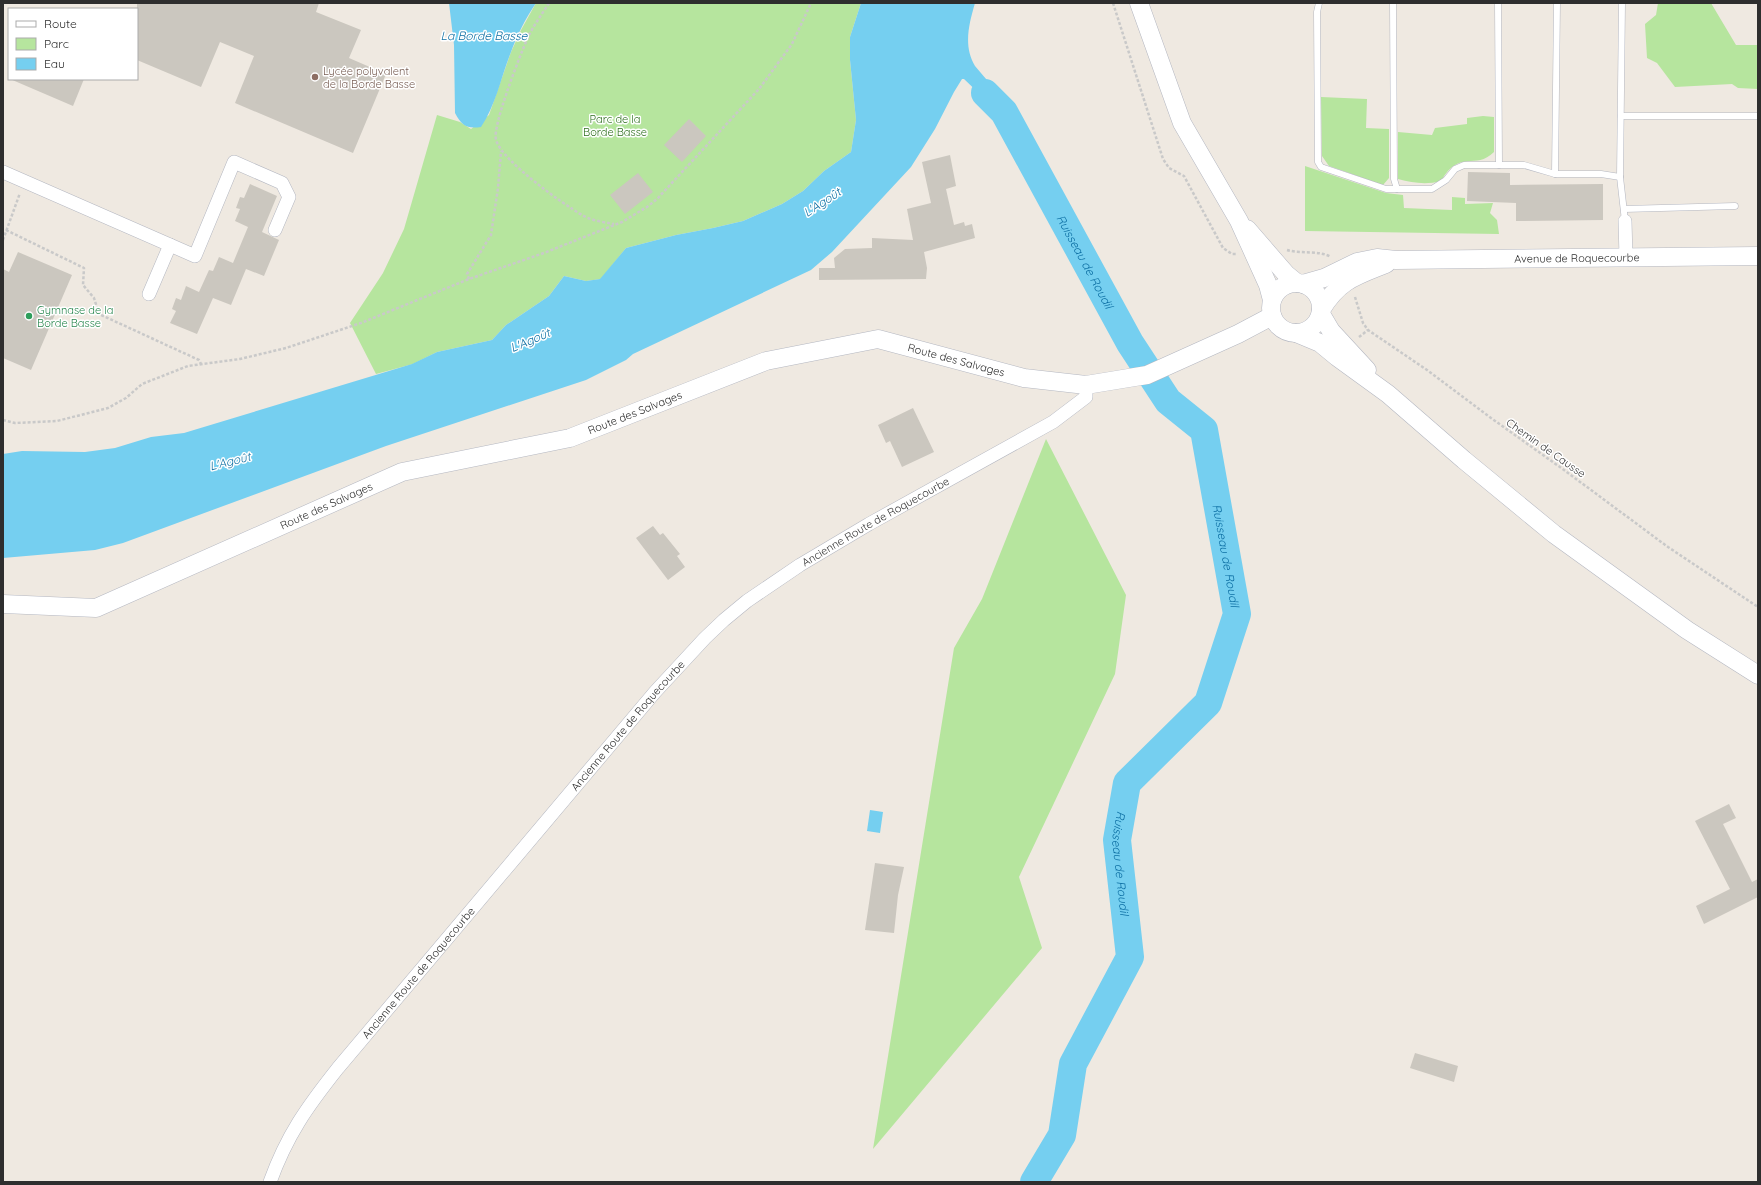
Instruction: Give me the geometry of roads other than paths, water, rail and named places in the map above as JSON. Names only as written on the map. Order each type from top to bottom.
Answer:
[{"type":"main road","points":[[1139,3],[1182,123],[1239,221],[1268,285],[1272,308],[1282,329],[1320,343],[1337,358],[1388,394],[1464,460],[1554,534],[1687,630],[1758,675]]},
{"type":"main road","points":[[1239,221],[1286,274],[1300,284],[1311,288],[1317,294],[1320,301],[1321,312],[1331,332],[1388,394]]},
{"type":"main road","name":"Avenue de Roquecourbe","points":[[1300,284],[1324,278],[1357,262],[1377,258],[1396,260],[1758,256]]},
{"type":"main road","name":"Avenue de Roquecourbe","points":[[1321,312],[1337,288],[1345,281],[1396,260]]},
{"type":"main road","points":[[1272,308],[1282,288],[1289,284],[1300,284]]},
{"type":"main road","name":"Route des Salvages","points":[[3,604],[96,608],[402,472],[570,438],[773,359],[878,339],[1024,378],[1086,385],[1150,374],[1238,334],[1272,308]]},
{"type":"main road","points":[[1296,333],[1309,330],[1318,320],[1321,312]]},
{"type":"street","points":[[3,172],[195,256],[234,162],[282,183],[288,197],[275,230]]},
{"type":"street","points":[[1624,215],[1626,257]]},
{"type":"street","points":[[149,294],[170,245]]},
{"type":"street","name":"Ancienne Route de Roquecourbe","points":[[270,1182],[293,1129],[338,1068],[637,713],[705,638],[747,601],[800,565],[868,524],[1054,422],[1086,397],[1086,385]]},
{"type":"lane","points":[[1319,3],[1317,12],[1318,162],[1322,168],[1386,189],[1432,189],[1446,180],[1455,169],[1464,165],[1524,165],[1555,174],[1601,174],[1620,177]]},
{"type":"lane","points":[[1393,3],[1394,179],[1397,189]]},
{"type":"lane","points":[[1498,3],[1499,165]]},
{"type":"lane","points":[[1555,174],[1557,3]]},
{"type":"lane","points":[[1622,3],[1620,177],[1624,215],[1735,206]]},
{"type":"lane","points":[[1621,116],[1758,116]]},
{"type":"water","name":"La Borde Basse","points":[[449,3],[536,3],[516,39],[491,110],[481,127],[465,126],[455,113],[454,45]]},
{"type":"water","name":"L'Agoût","points":[[861,3],[975,3],[968,35],[971,58],[975,66],[1009,106],[1013,126],[964,79],[962,79],[935,129],[911,167],[832,252],[811,270],[633,354],[626,360],[586,380],[386,446],[123,543],[95,550],[3,558],[3,454],[22,451],[85,452],[115,448],[151,437],[184,433],[412,364],[437,352],[492,340],[506,325],[549,296],[564,276],[586,281],[600,279],[626,248],[676,235],[743,221],[782,204],[803,191],[824,171],[851,152],[856,120],[850,60],[850,37]]},
{"type":"water","points":[[870,810],[883,812],[880,833],[867,831]]},
{"type":"waterway","name":"Ruisseau de Roudil","points":[[985,93],[1004,112],[1130,343],[1168,401],[1204,430],[1237,614],[1208,703],[1127,783],[1117,840],[1130,957],[1073,1064],[1062,1135],[1034,1182]]},
{"type":"place","name":"Lycée polyvalent de la Borde Basse","points":[[315,77]]},
{"type":"place","name":"Gymnase de la Borde Basse","points":[[29,316]]},
{"type":"park label","name":"Parc de la Borde Basse","points":[[615,125]]}]
